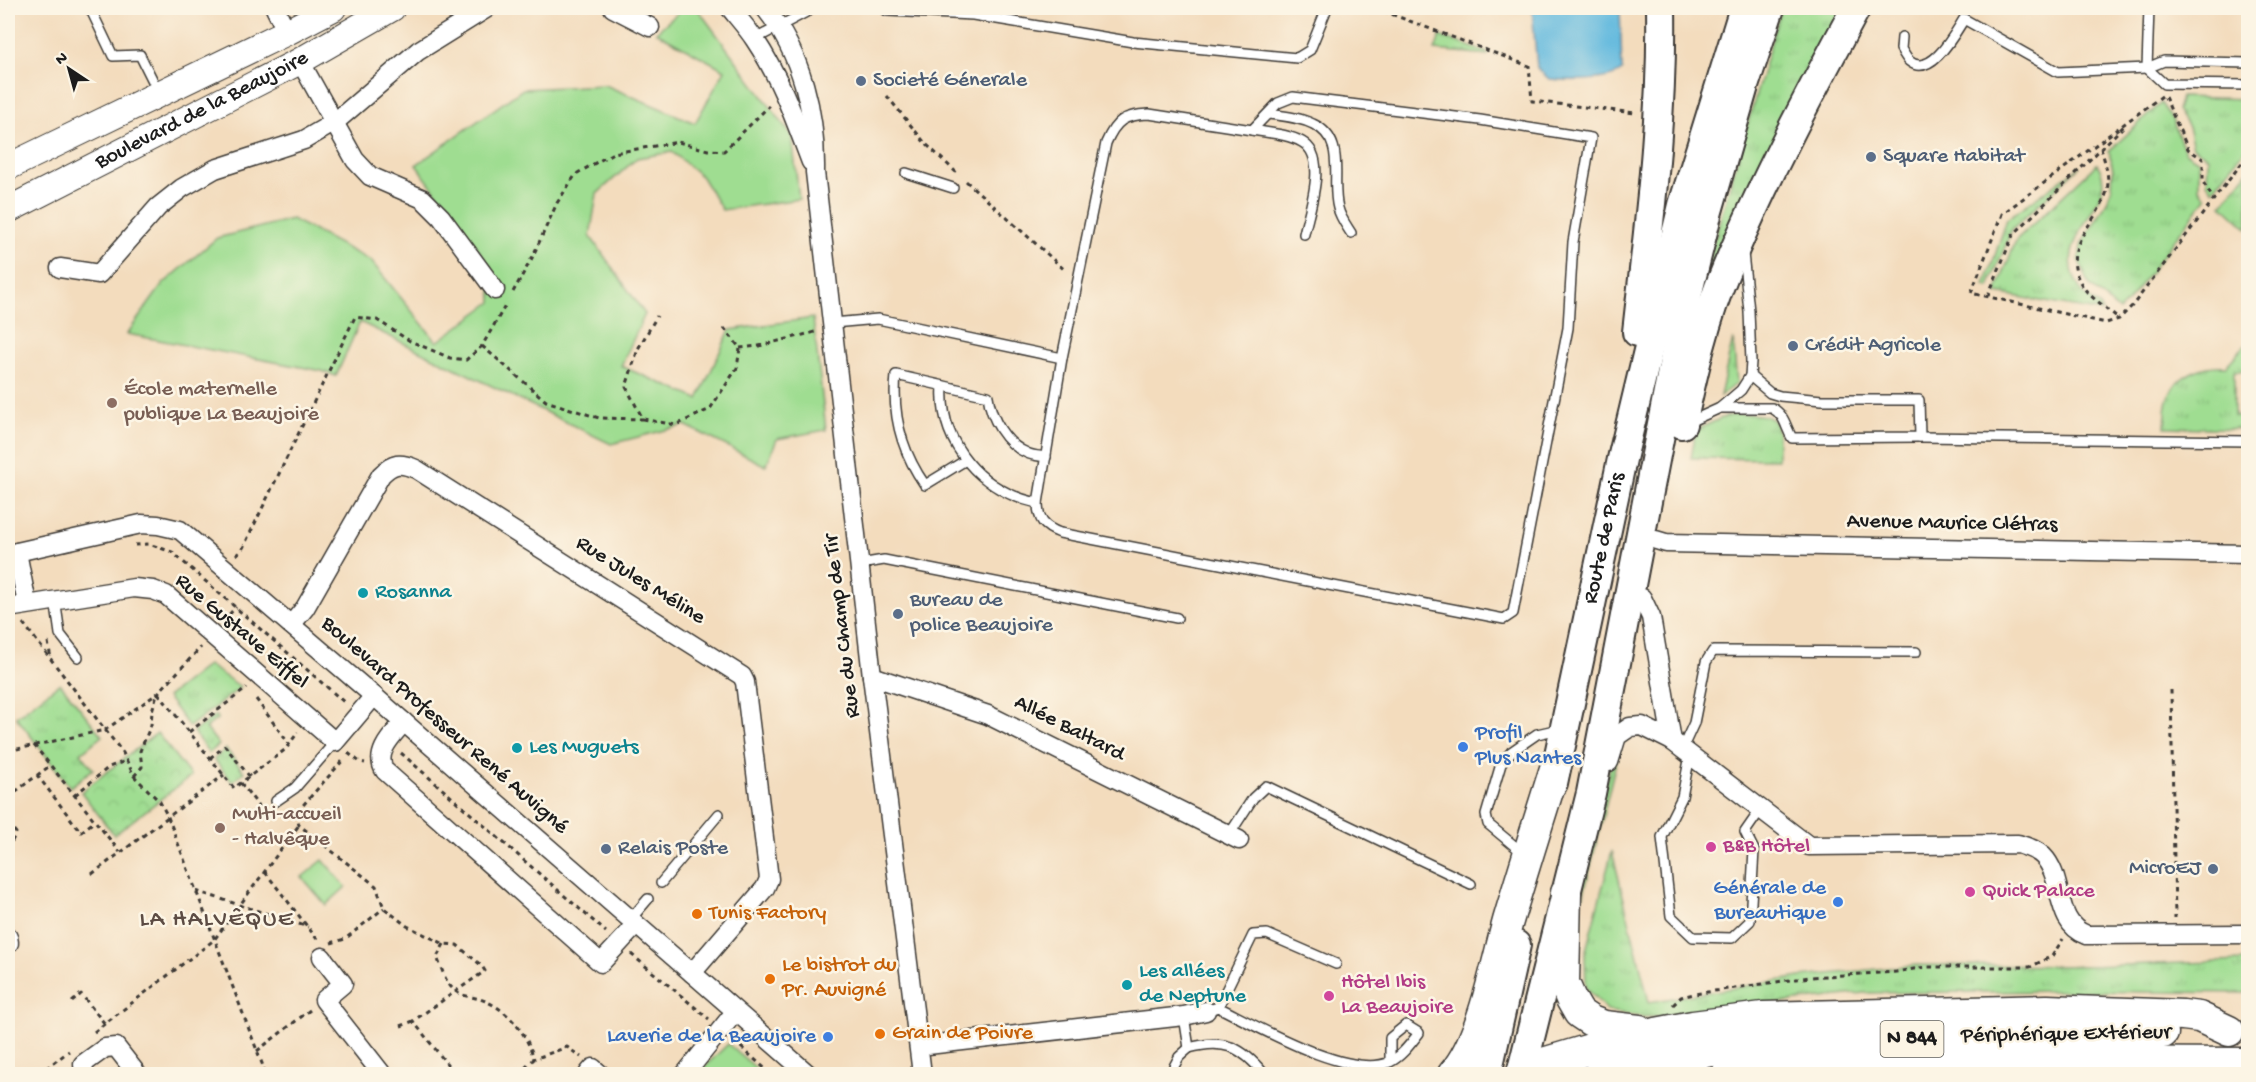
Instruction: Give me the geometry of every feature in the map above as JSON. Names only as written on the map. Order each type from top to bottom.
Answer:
[{"type":"highway","points":[[1453,1074],[1462,1065],[1478,1028],[1527,856],[1558,759]]},
{"type":"highway","points":[[1566,893],[1564,983],[1575,1006],[1591,1021],[1604,1026],[1662,1021],[1693,1026],[1763,1017],[2048,1010],[2191,1016],[2239,1031]]},
{"type":"highway","points":[[1517,1073],[1604,1045],[1662,1021]]},
{"type":"highway","name":"Périphérique Extérieur","points":[[1599,1074],[1682,1055],[1768,1044],[2239,1031]]},
{"type":"highway","name":"N 844","points":[[1727,1074],[1783,1069],[1895,1065],[2067,1062],[2248,1063]]},
{"type":"main road","name":"Boulevard de la Beaujoire","points":[[8,167],[333,8]]},
{"type":"main road","name":"Boulevard de la Beaujoire","points":[[8,210],[300,61],[392,8]]},
{"type":"main road","points":[[1622,459],[1647,236],[1662,63],[1661,8]]},
{"type":"main road","name":"Route de Paris","points":[[1487,1074],[1565,728],[1622,459],[1683,205],[1744,8]]},
{"type":"main road","name":"Route de Paris","points":[[1517,1073],[1591,793],[1685,304],[1708,210],[1743,86],[1770,8]]},
{"type":"main road","points":[[1618,651],[1642,598],[1694,365],[1725,272],[1801,110],[1856,8]]},
{"type":"street","points":[[275,8],[287,32]]},
{"type":"street","points":[[60,268],[99,274],[158,207],[182,188],[215,169],[304,140],[335,122],[418,51],[487,8]]},
{"type":"street","points":[[613,8],[650,27]]},
{"type":"street","name":"Rue du Champ de Tir","points":[[730,8],[755,39],[787,100],[815,172]]},
{"type":"street","name":"Rue du Champ de Tir","points":[[765,8],[779,25],[794,55],[809,104],[816,138],[815,172],[872,676],[922,1074]]},
{"type":"street","points":[[300,61],[355,160],[370,176],[423,199],[441,217],[495,290]]},
{"type":"street","name":"Rue Jules Méline","points":[[291,625],[305,608],[381,475],[394,464],[401,463],[426,475],[742,675],[745,682],[769,879],[765,888],[692,974]]},
{"type":"street","name":"Boulevard Professeur René Auvigné","points":[[12,553],[141,524],[180,530],[808,1074]]},
{"type":"street","name":"Avenue Maurice Clétras","points":[[1656,540],[1666,543],[2248,554]]},
{"type":"street","points":[[12,553],[15,606]]},
{"type":"street","name":"Rue Gustave Eiffel","points":[[15,606],[134,588],[153,590],[166,596],[334,742]]},
{"type":"street","points":[[1642,598],[1651,617],[1681,748]]},
{"type":"street","name":"Allée Baltard","points":[[872,676],[988,715],[1234,838]]},
{"type":"street","points":[[334,742],[374,696]]},
{"type":"street","points":[[404,722],[383,750],[382,766],[601,963],[633,923]]},
{"type":"street","points":[[1591,793],[1605,774],[1617,736],[1623,730],[1642,726],[1681,748],[1809,846],[2018,844],[2033,849],[2044,857],[2050,867],[2065,914],[2072,927],[2087,935],[2248,934]]},
{"type":"street","points":[[322,957],[343,984],[324,1000],[382,1074]]},
{"type":"street","points":[[919,1046],[1184,1016],[1212,1009]]},
{"type":"street","points":[[685,1074],[735,1012]]},
{"type":"street","points":[[84,1074],[83,1064],[105,1048],[116,1047],[136,1074]]},
{"type":"lane","points":[[90,8],[113,56],[140,55],[159,94]]},
{"type":"lane","points":[[755,39],[814,8]]},
{"type":"lane","points":[[883,8],[887,11],[973,15],[1133,42],[1297,58],[1310,50],[1327,8]]},
{"type":"lane","points":[[956,8],[973,15]]},
{"type":"lane","points":[[2149,8],[2147,68],[2164,84],[2248,85]]},
{"type":"lane","points":[[1902,38],[1901,49],[1909,61],[1920,65],[1938,57],[1964,19],[2058,72],[2147,68],[2164,61],[2248,63]]},
{"type":"lane","points":[[1252,130],[1278,103],[1293,98],[1480,120],[1591,138],[1573,242],[1569,328],[1513,613],[1504,619],[1060,533],[1049,529],[1041,522],[1038,502],[1062,358],[1106,143],[1112,129],[1120,120],[1133,115],[1149,114],[1290,137],[1304,143],[1316,162],[1317,173],[1304,234]]},
{"type":"lane","points":[[1268,114],[1301,119],[1316,124],[1326,134],[1337,160],[1338,210],[1351,232]]},
{"type":"lane","points":[[906,172],[953,188]]},
{"type":"lane","points":[[1681,426],[1720,408],[1741,390],[1750,376],[1749,311],[1740,239]]},
{"type":"lane","points":[[833,326],[878,320],[1062,358]]},
{"type":"lane","points":[[966,460],[925,485],[909,457],[902,438],[894,397],[896,375],[988,396],[989,407],[998,426],[1011,442],[1027,453],[1046,457]]},
{"type":"lane","points":[[1750,376],[1770,393],[1780,396],[1822,400],[1919,399],[1920,437]]},
{"type":"lane","points":[[943,386],[942,398],[948,425],[966,460],[976,472],[998,489],[1023,500],[1038,502]]},
{"type":"lane","points":[[1720,408],[1772,408],[1780,412],[1792,438],[1920,437],[2248,441]]},
{"type":"lane","points":[[860,564],[884,560],[1177,618]]},
{"type":"lane","points":[[55,599],[60,634],[78,657]]},
{"type":"lane","points":[[1761,809],[1744,832],[1754,850],[1750,921],[1731,938],[1693,937],[1671,916],[1662,837],[1682,797],[1681,748],[1694,723],[1706,662],[1713,651],[1916,652]]},
{"type":"lane","points":[[1527,856],[1488,824],[1486,815],[1498,774],[1501,764],[1511,752],[1537,734],[1565,728]]},
{"type":"lane","points":[[276,801],[295,788],[334,742]]},
{"type":"lane","points":[[1234,838],[1253,798],[1266,786],[1471,884]]},
{"type":"lane","points":[[661,884],[719,814]]},
{"type":"lane","points":[[633,923],[648,899]]},
{"type":"lane","points":[[1336,963],[1267,934],[1253,935],[1212,1009],[1342,1063],[1367,1066],[1390,1062]]},
{"type":"lane","points":[[1184,1016],[1189,1048]]},
{"type":"lane","points":[[1170,1074],[1179,1057],[1189,1048],[1207,1043],[1236,1048],[1250,1057],[1264,1074]]},
{"type":"path","points":[[1376,8],[1529,66],[1532,100],[1635,112],[1635,123]]},
{"type":"path","points":[[2178,84],[2175,94],[2164,95],[2002,214],[1971,293],[2106,323],[2119,319],[2132,306],[2248,155]]},
{"type":"path","points":[[2164,95],[2188,149],[2203,159],[2203,182],[2214,200]]},
{"type":"path","points":[[887,96],[925,143],[943,161],[1069,273],[1079,276]]},
{"type":"path","points":[[1988,297],[2013,235],[2134,116]]},
{"type":"path","points":[[2101,148],[2108,175],[2106,194],[2078,243],[2073,263],[2084,288],[2119,319]]},
{"type":"path","points":[[643,419],[626,387],[638,349],[657,316]]},
{"type":"path","points":[[740,348],[759,346],[833,326]]},
{"type":"path","points":[[482,346],[546,401],[599,418],[643,419],[676,425],[710,409],[737,368],[740,348],[724,328]]},
{"type":"path","points":[[15,606],[123,753],[134,776],[160,801],[266,1074]]},
{"type":"path","points":[[8,751],[105,730],[158,693],[183,669],[236,607]]},
{"type":"path","points":[[189,732],[248,688],[243,683],[253,671]]},
{"type":"path","points":[[2171,690],[2176,935]]},
{"type":"path","points":[[158,693],[234,788],[289,744],[254,696]]},
{"type":"path","points":[[134,776],[142,767],[140,751],[152,725],[152,711],[158,693]]},
{"type":"path","points":[[334,742],[360,762],[382,766]]},
{"type":"path","points":[[34,745],[120,852]]},
{"type":"path","points":[[210,758],[225,746],[250,777]]},
{"type":"path","points":[[75,795],[109,767],[126,761]]},
{"type":"path","points":[[8,797],[51,765]]},
{"type":"path","points":[[37,775],[81,832],[95,821]]},
{"type":"path","points":[[92,874],[224,775]]},
{"type":"path","points":[[296,813],[299,825],[375,886],[384,908],[407,926],[444,944],[456,945],[485,971],[413,1021],[401,1026]]},
{"type":"path","points":[[8,823],[16,833],[11,843],[8,844]]},
{"type":"path","points":[[86,1038],[214,940],[299,825]]},
{"type":"path","points":[[2158,869],[2189,869]]},
{"type":"path","points":[[265,872],[323,946],[345,939],[384,908]]},
{"type":"path","points":[[196,891],[308,927]]},
{"type":"path","points":[[1662,1021],[1681,998],[1694,994],[1810,977],[1896,972],[1926,967],[2030,967],[2052,956],[2072,927]]},
{"type":"path","points":[[444,944],[437,957],[446,980],[456,992],[484,1000],[512,1018],[530,1043],[534,1059]]},
{"type":"path","points":[[72,1002],[81,994],[105,1024]]},
{"type":"path","points":[[257,1051],[324,1000]]},
{"type":"path","points":[[413,1021],[455,1074]]},
{"type":"path","points":[[39,1074],[76,1046]]},
{"type":"path","points":[[519,1074],[534,1059],[567,1047],[594,1072]]},
{"type":"green space","points":[[684,8],[697,8],[792,136],[799,199],[722,210],[702,177],[672,152],[637,158],[597,194],[590,236],[645,314],[621,366],[698,399],[730,330],[813,318],[826,430],[777,439],[766,466],[685,425],[611,444],[360,322],[336,376],[322,371],[127,334],[163,284],[217,238],[292,219],[371,261],[437,342],[492,302],[490,266],[416,165],[523,89],[605,85],[695,123],[725,70],[656,32]]},
{"type":"green space","points":[[1781,8],[1847,8],[1710,298],[1698,296]]},
{"type":"green space","points":[[1440,36],[1488,53],[1488,55],[1435,50]]},
{"type":"green space","points":[[2181,97],[2248,99],[2248,146],[2213,190],[2207,182],[2208,157],[2193,147],[2188,127],[2177,110]]},
{"type":"green space","points":[[2161,103],[2172,119],[2185,152],[2199,161],[2199,188],[2206,198],[2119,311],[2090,286],[2079,261],[2081,245],[2107,202],[2112,187],[2113,170],[2109,151]]},
{"type":"green space","points":[[2097,164],[2103,178],[2101,193],[2078,236],[2072,253],[2072,270],[2082,292],[2101,308],[2102,312],[1996,293],[2016,240]]},
{"type":"green space","points":[[2080,166],[2012,229],[1989,287],[1985,286],[2007,219]]},
{"type":"green space","points":[[2248,171],[2248,229],[2222,205]]},
{"type":"green space","points":[[1733,339],[1737,383],[1720,396]]},
{"type":"green space","points":[[2248,342],[2247,371],[2234,371],[2234,416],[2247,418],[2248,429],[2165,427],[2168,398],[2179,381],[2201,369],[2226,366]]},
{"type":"green space","points":[[1737,414],[1762,415],[1774,422],[1778,435],[1778,459],[1691,458],[1696,430]]},
{"type":"green space","points":[[208,665],[241,687],[189,727],[167,697]]},
{"type":"green space","points":[[60,683],[102,736],[81,753],[93,769],[70,787],[16,717]]},
{"type":"green space","points":[[216,715],[218,718],[206,728],[219,745],[209,753],[193,732]]},
{"type":"green space","points":[[157,733],[191,776],[114,835],[81,792]]},
{"type":"green space","points":[[1621,742],[1583,897],[1583,876],[1615,747]]},
{"type":"green space","points":[[226,749],[244,772],[232,782],[214,759]]},
{"type":"green space","points":[[1612,851],[1649,1002],[1800,977],[1916,965],[2089,966],[2248,961],[2248,993],[2067,991],[1864,993],[1671,1016],[1643,1017],[1608,1011],[1586,988],[1585,954]]},
{"type":"green space","points":[[323,860],[346,887],[326,905],[302,877]]},
{"type":"green space","points":[[728,1044],[763,1074],[697,1074]]},
{"type":"water","points":[[1532,8],[1620,8],[1622,71],[1616,75],[1598,79],[1549,79],[1537,68]]},
{"type":"place","name":"Societé Génerale","points":[[861,81]]},
{"type":"place","name":"Square Habitat","points":[[1871,157]]},
{"type":"place","name":"Crédit Agricole","points":[[1793,346]]},
{"type":"place","name":"École maternelle publique La Beaujoire","points":[[112,403]]},
{"type":"place","name":"Rosanna","points":[[363,593]]},
{"type":"place","name":"Bureau de police Beaujoire","points":[[898,614]]},
{"type":"place","name":"Profil Plus Nantes","points":[[1463,747]]},
{"type":"place","name":"Les Muguets","points":[[517,748]]},
{"type":"place","name":"Multi-accueil - Halvêque","points":[[220,828]]},
{"type":"place","name":"B&B Hôtel","points":[[1711,847]]},
{"type":"place","name":"Relais Poste","points":[[606,849]]},
{"type":"place","name":"MicroEJ","points":[[2213,869]]},
{"type":"place","name":"Quick Palace","points":[[1970,892]]},
{"type":"place","name":"Générale de Bureautique","points":[[1838,902]]},
{"type":"place","name":"Tunis Factory","points":[[697,914]]},
{"type":"place","name":"Le bistrot du Pr. Auvigné","points":[[770,979]]},
{"type":"place","name":"Les allées de Neptune","points":[[1127,985]]},
{"type":"place","name":"Hôtel Ibis La Beaujoire","points":[[1329,996]]},
{"type":"place","name":"Grain de Poivre","points":[[880,1034]]},
{"type":"place","name":"Laverie de la Beaujoire","points":[[828,1037]]},
{"type":"district","name":"LA HALVÊQUE","points":[[217,920]]}]
